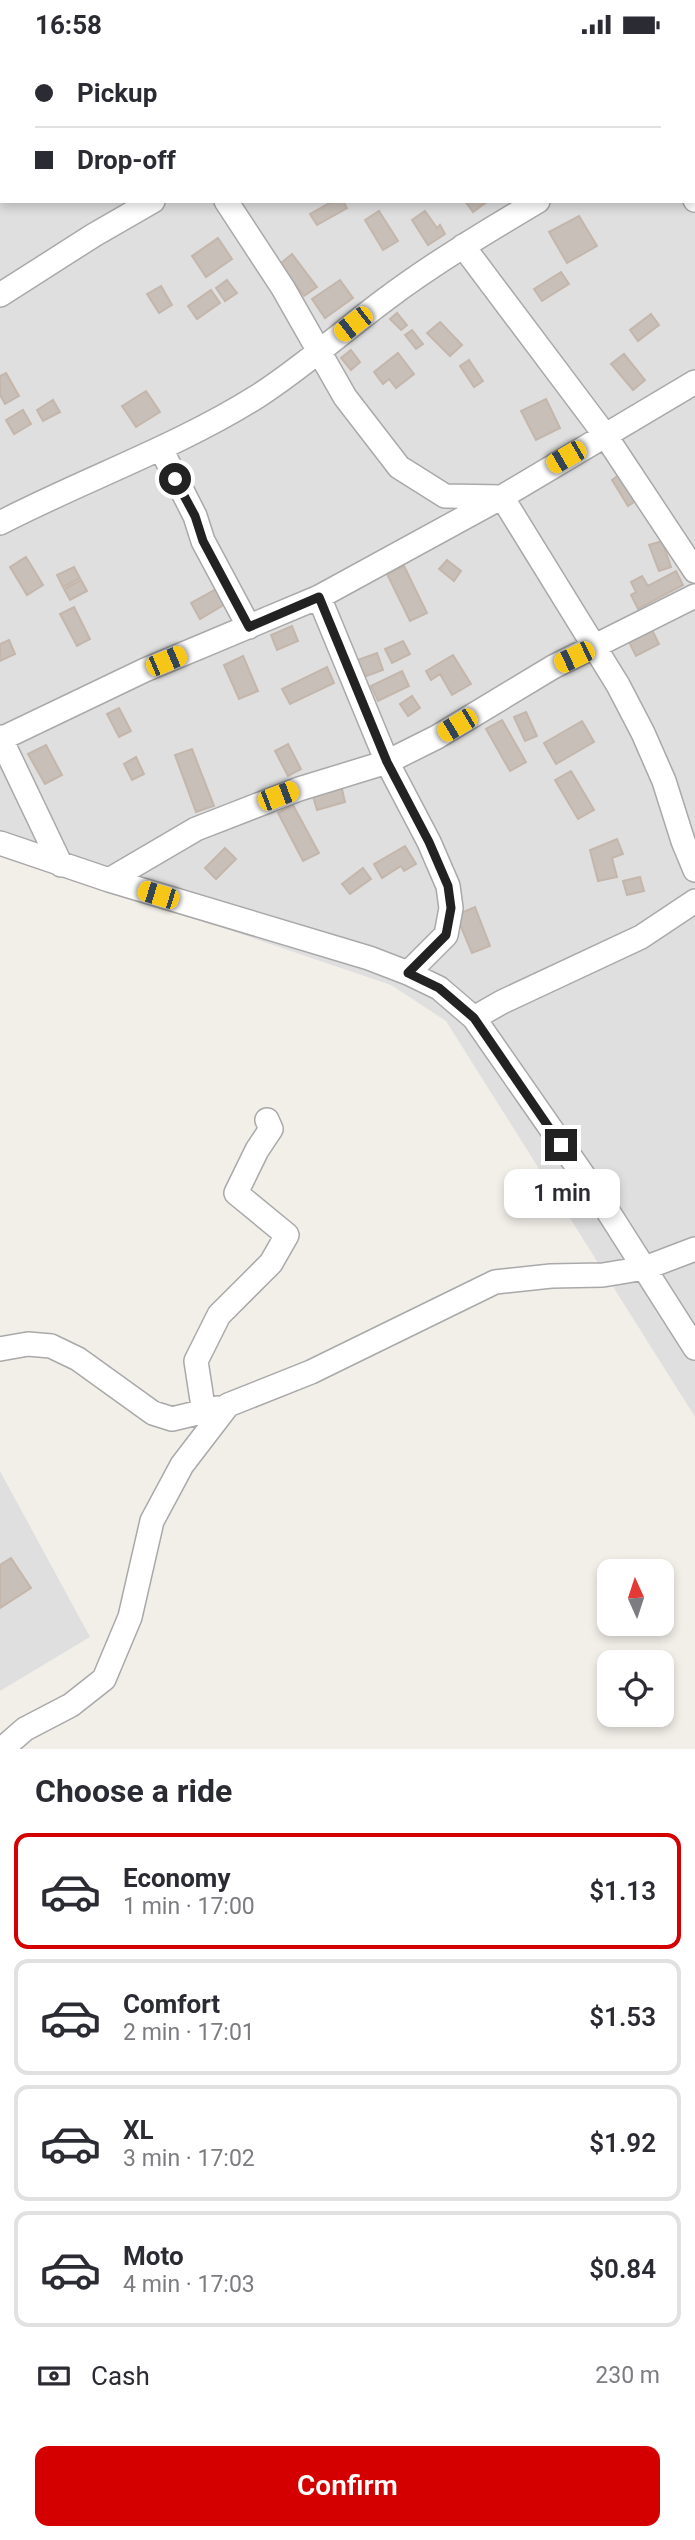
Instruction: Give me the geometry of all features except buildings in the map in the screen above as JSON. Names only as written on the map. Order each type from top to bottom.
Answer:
[{"type":"street","points":[[0,295],[150,203]]},
{"type":"street","points":[[227,203],[283,288],[345,397],[399,467],[445,496],[502,497]]},
{"type":"street","points":[[0,523],[162,449],[258,395],[387,298],[463,246],[535,203]]},
{"type":"street","points":[[463,246],[605,435],[695,571]]},
{"type":"street","points":[[61,865],[0,738],[145,670],[319,597],[502,497],[695,382]]},
{"type":"street","points":[[162,449],[195,516],[203,541],[249,627]]},
{"type":"street","points":[[502,497],[595,646],[643,733],[689,838],[695,870]]},
{"type":"street","points":[[109,880],[196,829],[299,789],[387,762],[437,737],[554,667],[695,596]]},
{"type":"street","points":[[319,597],[387,762],[429,842],[448,886],[451,908],[446,935],[408,973]]},
{"type":"street","points":[[0,843],[109,880],[331,946],[408,973],[439,988],[474,1018],[645,1268],[695,1348]]},
{"type":"street","points":[[474,1018],[502,1002],[640,937],[695,901]]},
{"type":"street","points":[[204,1413],[196,1361],[219,1315],[271,1263],[287,1235],[236,1193],[257,1150],[271,1129],[267,1119]]},
{"type":"street","points":[[0,1349],[28,1344],[51,1346],[78,1359],[153,1413],[172,1419],[228,1405],[311,1372],[495,1282],[551,1276],[604,1275],[645,1268],[695,1249]]},
{"type":"street","points":[[2,1749],[25,1729],[71,1705],[104,1679],[130,1617],[152,1521],[181,1465],[228,1405]]},
{"type":"shaded area","points":[[0,203],[695,203],[695,1417],[446,1021],[391,985],[0,852]]},
{"type":"shaded area","points":[[0,1471],[90,1637],[0,1691]]},
{"type":"route","points":[[175,479],[195,516],[203,541],[229,584],[249,627],[319,597],[387,762],[429,842],[448,886],[451,908],[446,935],[408,973],[439,988],[474,1018],[561,1145]]}]
